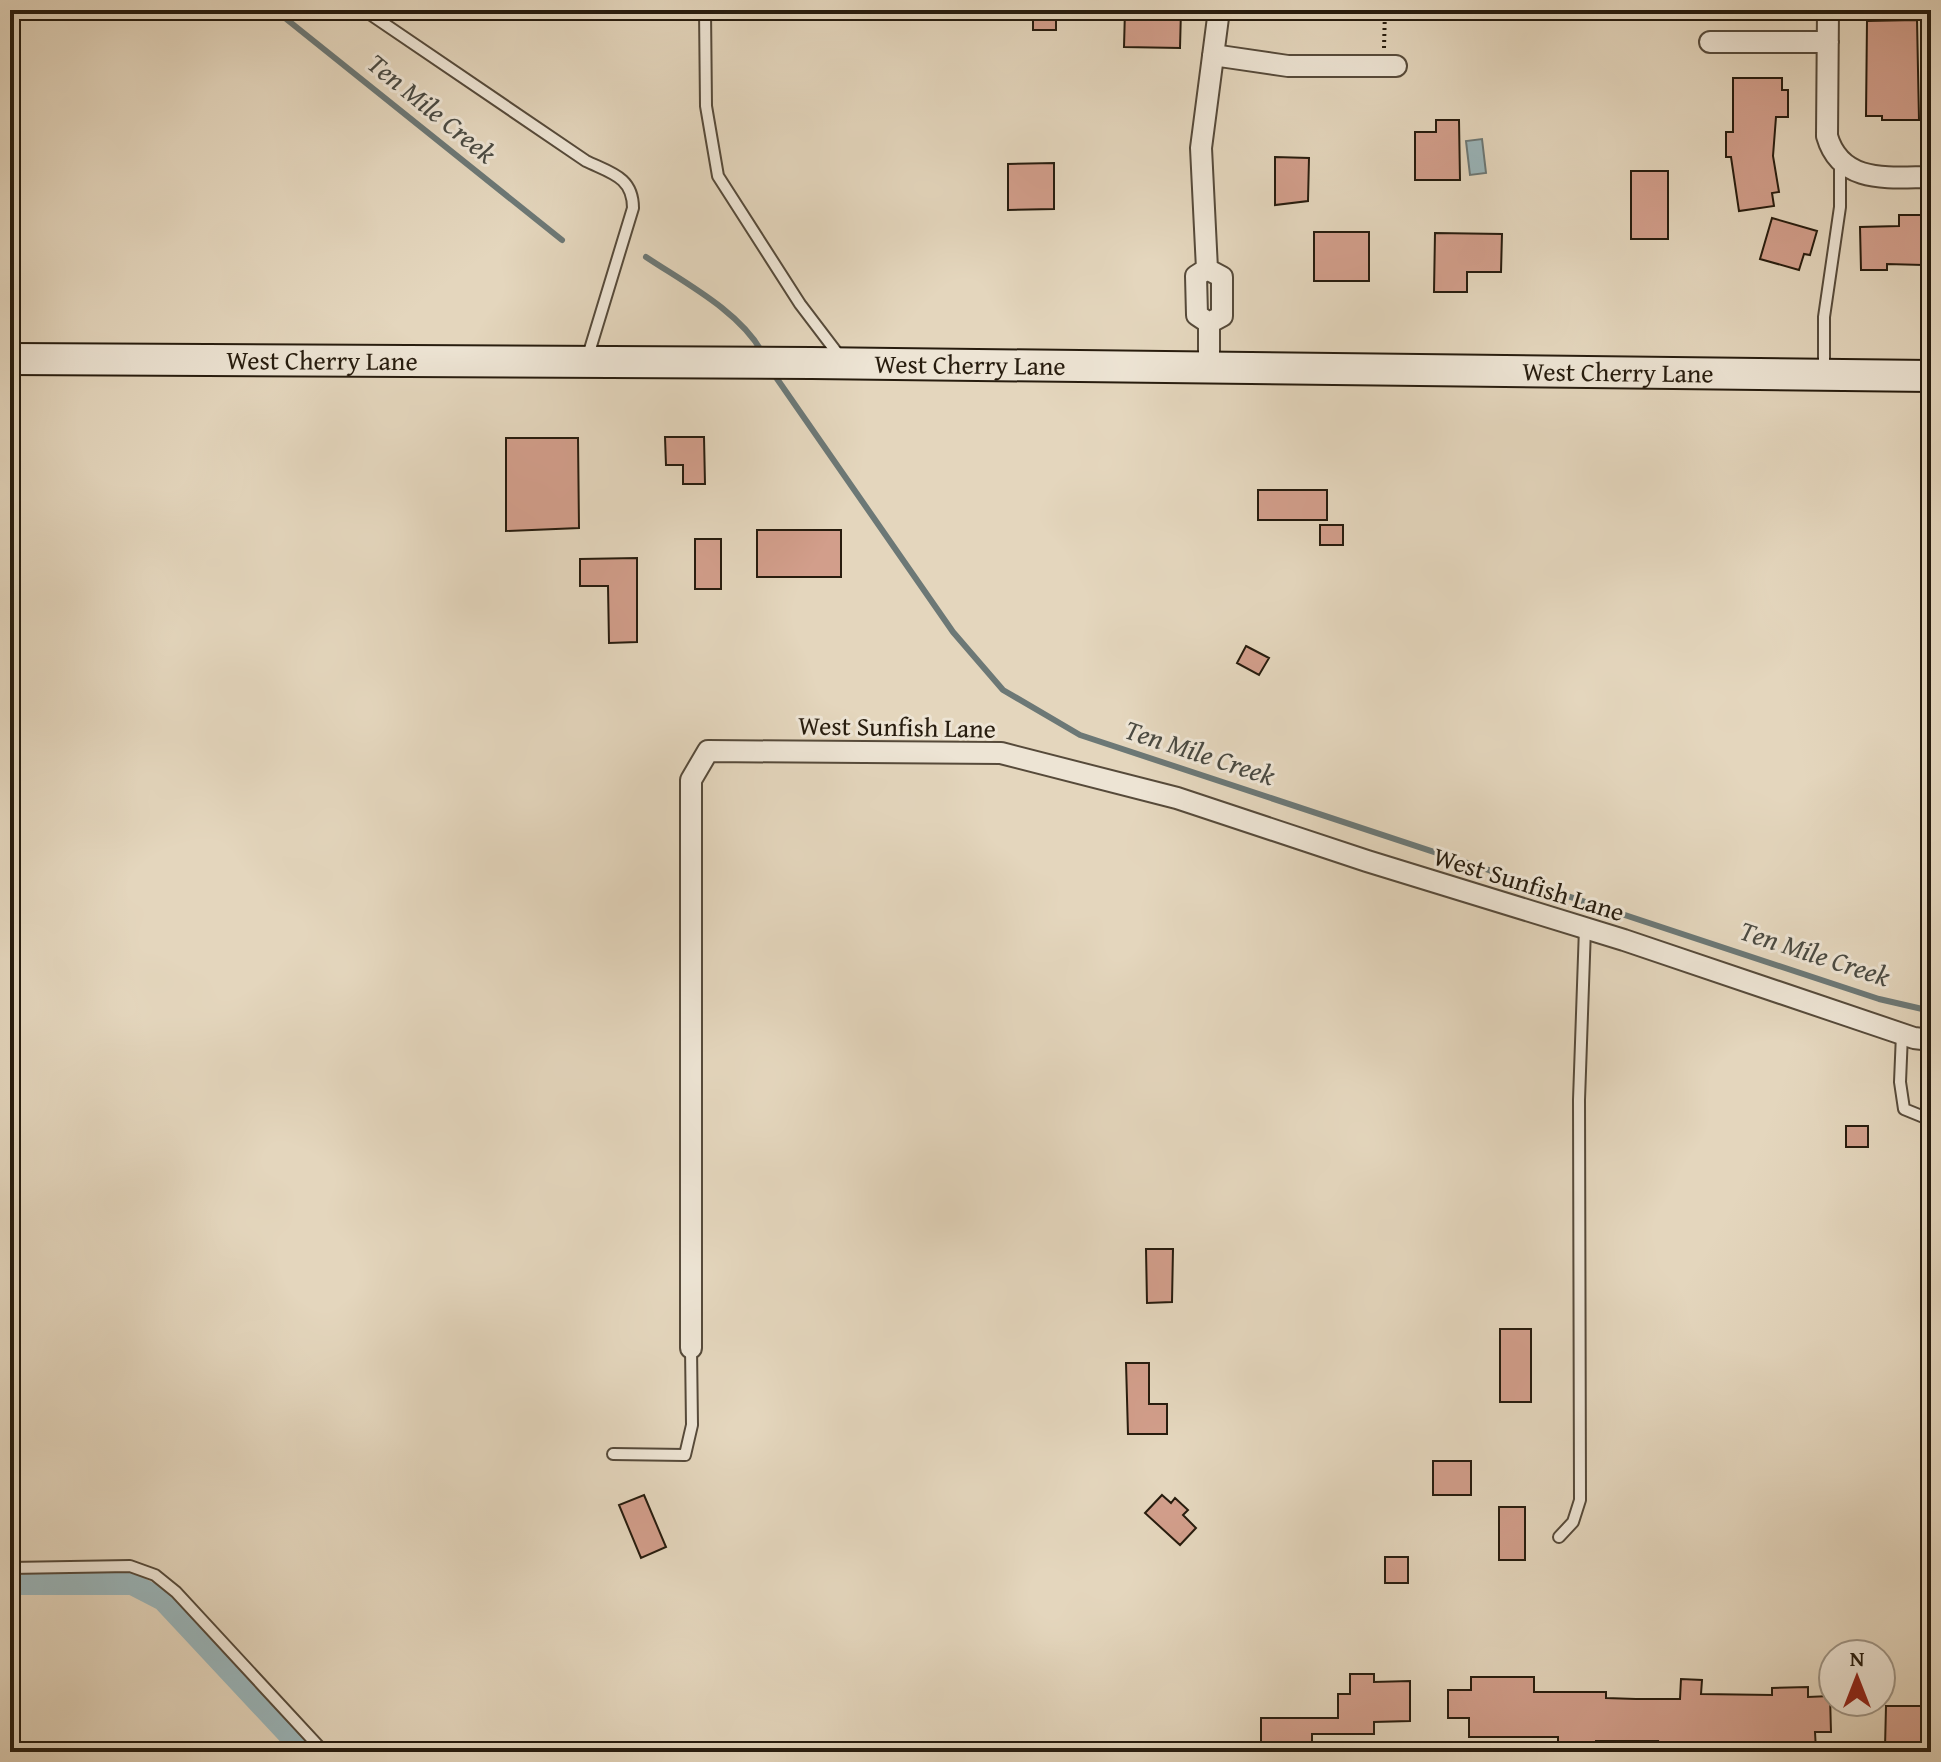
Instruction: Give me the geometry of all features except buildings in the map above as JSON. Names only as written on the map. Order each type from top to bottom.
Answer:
[{"type":"main road","name":"West Cherry Lane","points":[[10,359],[736,362],[1931,376]]},
{"type":"street","points":[[1209,369],[1209,323],[1197,315],[1196,276],[1207,269],[1201,148],[1219,10]]},
{"type":"street","points":[[1828,10],[1827,136],[1840,163],[1870,177],[1931,177]]},
{"type":"street","points":[[1710,42],[1828,42]]},
{"type":"street","points":[[1213,55],[1288,66],[1390,59]]},
{"type":"street","name":"West Sunfish Lane","points":[[691,1348],[691,780],[708,751],[1001,753],[1177,798],[1585,928],[1902,1034],[1931,1040]]},
{"type":"lane","points":[[364,10],[586,161],[626,180],[633,191],[633,208],[586,361]]},
{"type":"lane","points":[[705,10],[706,106],[718,176],[800,304],[845,363]]},
{"type":"lane","points":[[1824,375],[1824,317],[1840,207],[1840,163]]},
{"type":"lane","points":[[1559,1537],[1573,1522],[1580,1500],[1579,1100],[1585,928]]},
{"type":"lane","points":[[1902,1034],[1900,1082],[1904,1109],[1931,1120]]},
{"type":"lane","points":[[613,1454],[685,1455],[692,1425],[691,1348]]},
{"type":"lane","points":[[10,1568],[130,1566],[155,1575],[176,1592],[324,1752]]},
{"type":"path","points":[[1385,10],[1390,59]]},
{"type":"water","points":[[1482,139],[1486,173],[1470,175],[1466,141]]},
{"type":"waterway","name":"Ten Mile Creek","points":[[275,10],[562,240]]},
{"type":"waterway","name":"Ten Mile Creek","points":[[646,257],[725,311],[752,337],[762,352]]},
{"type":"waterway","name":"Ten Mile Creek","points":[[773,373],[953,632],[1003,690],[1080,735],[1879,999],[1931,1011]]},
{"type":"waterway","points":[[10,1584],[132,1584],[163,1600],[305,1752]]}]
